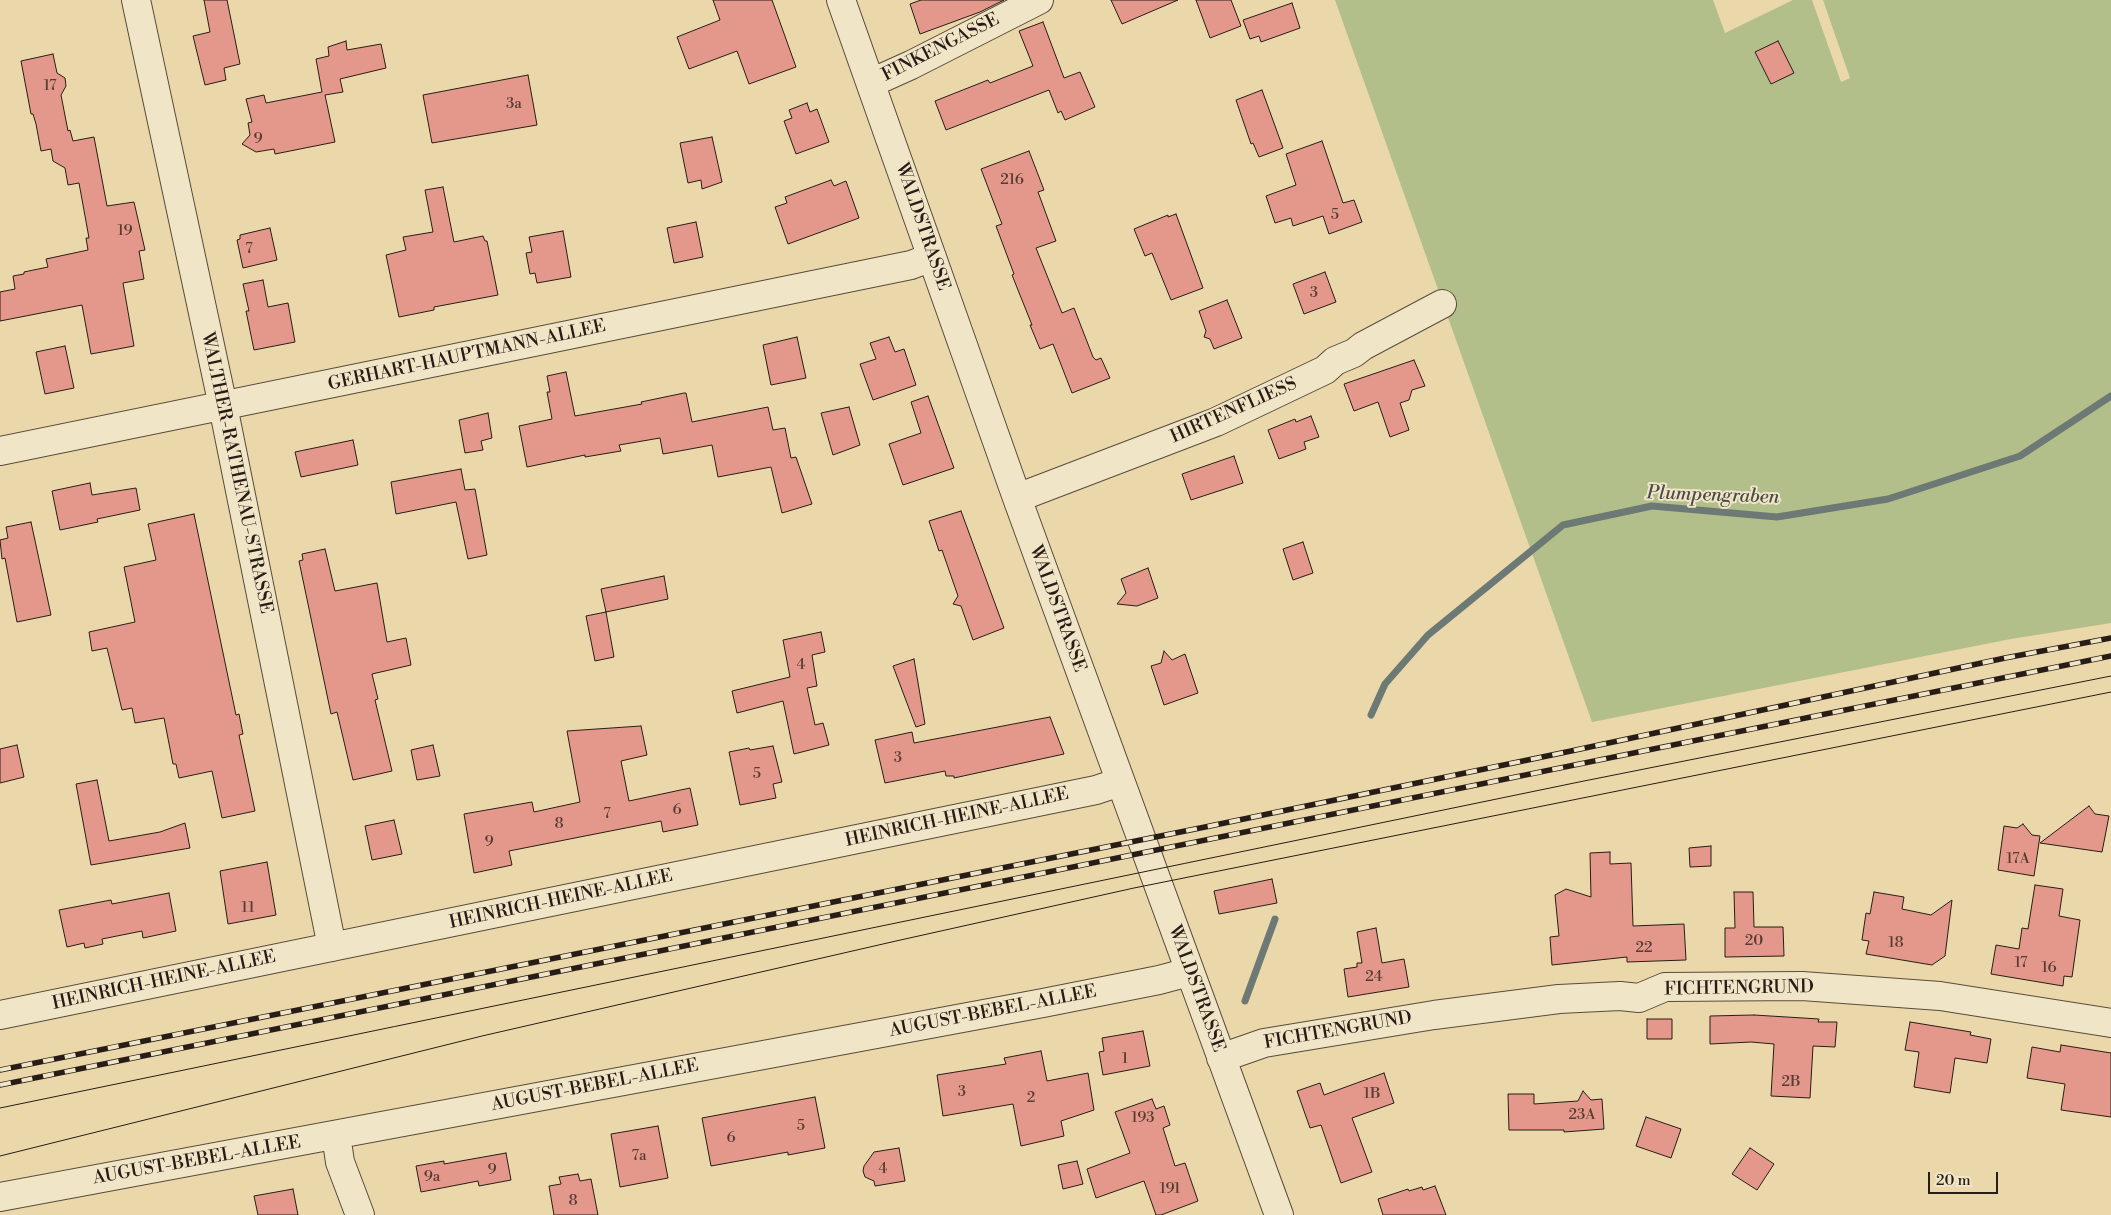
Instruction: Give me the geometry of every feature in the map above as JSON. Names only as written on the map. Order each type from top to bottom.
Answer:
[{"type":"street","name":"WALTHER-RATHENAU-STRASSE","points":[[136,0],[222,406],[332,947]]},
{"type":"street","name":"WALDSTRASSE","points":[[841,0],[1017,498],[1279,1215]]},
{"type":"street","name":"FINKENGASSE","points":[[871,83],[911,65],[1039,0]]},
{"type":"street","name":"GERHART-HAUPTMANN-ALLEE","points":[[0,450],[902,267],[932,257]]},
{"type":"street","name":"HIRTENFLIESS","points":[[1017,498],[1231,415],[1325,370],[1335,361],[1354,354],[1363,346],[1442,304]]},
{"type":"street","name":"HEINRICH-HEINE-ALLEE","points":[[0,1015],[1096,790],[1120,782]]},
{"type":"street","name":"AUGUST-BEBEL-ALLEE","points":[[0,1197],[1050,1002],[1189,972]]},
{"type":"street","name":"FICHTENGRUND","points":[[1221,1058],[1264,1043],[1458,1011],[1559,1000],[1620,996],[1639,998],[1665,987],[1802,986],[1940,996],[2111,1023]]},
{"type":"street","points":[[336,1135],[340,1162],[360,1215]]},
{"type":"green space","points":[[1335,0],[1713,0],[1725,33],[1793,0],[1812,0],[1841,82],[1850,78],[1823,0],[2111,0],[2111,623],[2011,639],[1592,722]]},
{"type":"building","points":[[204,0],[227,0],[240,64],[224,68],[226,80],[205,85],[193,36],[210,32]]},
{"type":"building","points":[[713,0],[772,0],[796,67],[749,84],[737,51],[689,69],[677,37],[720,20]]},
{"type":"building","points":[[921,0],[1004,0],[980,12],[920,34],[910,4]]},
{"type":"building","points":[[1111,0],[1178,0],[1122,24]]},
{"type":"building","points":[[1196,0],[1231,0],[1241,26],[1210,38]]},
{"type":"building","points":[[1292,3],[1300,28],[1261,42],[1259,36],[1250,39],[1243,20]]},
{"type":"building","points":[[1043,22],[1064,78],[1080,72],[1095,107],[1065,120],[1061,111],[1058,113],[1049,90],[946,130],[935,101],[988,80],[990,83],[1033,66],[1019,31]]},
{"type":"building","points":[[346,41],[347,50],[381,44],[386,68],[340,79],[343,92],[325,95],[335,142],[275,154],[274,149],[256,152],[242,144],[250,135],[248,123],[252,122],[246,99],[264,95],[266,103],[322,92],[316,59],[329,56],[328,47]]},
{"type":"building","points":[[1778,41],[1794,73],[1771,84],[1755,52]]},
{"type":"building","points":[[53,54],[57,73],[65,78],[66,86],[61,95],[68,131],[70,130],[73,141],[94,137],[107,206],[134,202],[145,250],[139,251],[144,279],[123,283],[134,346],[91,354],[82,305],[0,321],[0,292],[15,289],[13,276],[48,267],[46,259],[88,250],[86,238],[89,238],[79,183],[68,185],[65,168],[53,161],[51,149],[41,151],[36,124],[33,114],[31,114],[21,61]]},
{"type":"building","points":[[528,75],[537,125],[432,143],[423,95]]},
{"type":"building","points":[[1262,90],[1283,148],[1259,157],[1253,143],[1251,144],[1236,100]]},
{"type":"building","points":[[807,103],[810,112],[817,109],[829,142],[796,154],[784,121],[792,118],[789,110]]},
{"type":"building","points":[[712,137],[722,182],[702,189],[701,180],[688,183],[680,143]]},
{"type":"building","points":[[1322,141],[1343,203],[1354,200],[1362,222],[1329,234],[1323,216],[1293,226],[1291,218],[1275,223],[1266,196],[1296,185],[1286,154]]},
{"type":"building","points":[[1029,151],[1044,190],[1038,192],[1056,241],[1036,248],[1062,313],[1074,308],[1093,357],[1096,360],[1101,358],[1110,378],[1072,393],[1053,344],[1040,349],[1030,325],[1032,325],[1012,275],[1014,274],[996,226],[1002,224],[981,169]]},
{"type":"building","points":[[831,180],[834,186],[846,181],[859,218],[788,244],[775,207],[787,203],[785,197]]},
{"type":"building","points":[[443,187],[454,242],[483,236],[485,241],[487,241],[498,295],[434,307],[434,310],[399,317],[386,255],[406,250],[403,237],[433,232],[425,190]]},
{"type":"building","points":[[1176,214],[1203,288],[1171,300],[1152,253],[1145,256],[1134,229],[1168,215],[1168,217]]},
{"type":"building","points":[[696,222],[703,257],[674,263],[667,228]]},
{"type":"building","points":[[270,228],[277,260],[243,268],[237,240],[240,239],[240,235]]},
{"type":"building","points":[[563,231],[571,277],[537,283],[535,273],[530,274],[526,253],[532,252],[529,237]]},
{"type":"building","points":[[1325,272],[1336,302],[1304,314],[1293,284]]},
{"type":"building","points":[[263,280],[268,307],[288,303],[295,342],[254,350],[243,284]]},
{"type":"building","points":[[1227,300],[1242,338],[1214,349],[1210,339],[1204,337],[1206,331],[1199,311]]},
{"type":"building","points":[[797,337],[806,378],[771,385],[763,345]]},
{"type":"building","points":[[889,337],[895,352],[904,349],[916,385],[873,400],[860,364],[876,359],[870,343]]},
{"type":"building","points":[[65,346],[74,388],[45,394],[36,352]]},
{"type":"building","points":[[1414,360],[1425,386],[1412,390],[1409,400],[1400,403],[1409,430],[1390,437],[1378,402],[1354,411],[1344,384]]},
{"type":"building","points":[[566,372],[575,416],[642,404],[641,402],[684,393],[686,393],[692,422],[768,407],[773,430],[785,428],[791,458],[796,457],[812,504],[782,513],[771,467],[718,477],[712,445],[663,454],[660,438],[619,445],[621,451],[585,457],[585,455],[527,467],[519,426],[552,419],[547,392],[550,392],[547,376]]},
{"type":"building","points":[[928,396],[954,468],[903,485],[889,444],[921,433],[911,402]]},
{"type":"building","points":[[849,407],[860,445],[833,455],[821,413]]},
{"type":"building","points":[[488,413],[492,438],[481,441],[483,450],[465,453],[459,420]]},
{"type":"building","points":[[1311,416],[1319,437],[1304,442],[1306,449],[1279,459],[1268,430],[1295,419],[1296,422]]},
{"type":"building","points":[[353,440],[358,465],[301,477],[295,452]]},
{"type":"building","points":[[1234,456],[1243,483],[1191,500],[1182,474]]},
{"type":"building","points":[[461,469],[465,490],[475,489],[487,555],[468,559],[456,502],[396,514],[391,482]]},
{"type":"building","points":[[90,483],[92,495],[136,488],[140,510],[97,519],[98,522],[60,530],[52,491]]},
{"type":"building","points":[[961,511],[1004,628],[973,640],[961,606],[953,604],[958,596],[942,550],[939,551],[929,521]]},
{"type":"building","points":[[194,514],[236,715],[239,714],[243,734],[239,735],[255,811],[222,818],[212,771],[179,778],[176,764],[173,764],[164,718],[135,723],[132,708],[122,710],[107,648],[92,651],[89,632],[135,622],[124,567],[156,560],[148,524]]},
{"type":"building","points":[[31,522],[51,615],[17,622],[5,558],[2,559],[0,540],[8,538],[6,527]]},
{"type":"building","points":[[1303,542],[1313,573],[1293,580],[1283,549]]},
{"type":"building","points":[[325,549],[335,591],[377,583],[387,642],[406,638],[411,665],[372,674],[378,699],[375,700],[392,771],[353,780],[337,712],[331,714],[299,561],[303,560],[302,554]]},
{"type":"building","points":[[1148,568],[1158,598],[1137,606],[1117,604],[1126,593],[1121,579]]},
{"type":"building","points":[[664,576],[668,599],[606,612],[601,589]]},
{"type":"building","points":[[606,612],[614,657],[595,661],[586,616]]},
{"type":"building","points":[[821,632],[825,652],[812,655],[817,686],[807,688],[815,725],[823,723],[829,745],[794,754],[783,701],[737,713],[732,691],[790,677],[783,640]]},
{"type":"building","points":[[1164,651],[1172,660],[1185,654],[1198,693],[1164,705],[1151,666],[1161,663]]},
{"type":"building","points":[[914,659],[925,724],[916,727],[893,666]]},
{"type":"building","points":[[1050,717],[1064,754],[954,778],[954,776],[946,776],[945,771],[885,783],[875,740],[912,732],[914,743]]},
{"type":"building","points":[[641,726],[647,755],[621,761],[629,801],[690,788],[698,825],[663,832],[661,821],[509,851],[512,865],[474,873],[464,814],[532,802],[534,812],[580,802],[567,731]]},
{"type":"building","points":[[17,745],[24,777],[0,783],[0,749]]},
{"type":"building","points":[[433,745],[440,776],[417,780],[411,750]]},
{"type":"building","points":[[773,746],[782,782],[773,784],[776,798],[740,805],[729,752]]},
{"type":"building","points":[[97,780],[109,841],[160,832],[185,823],[190,848],[91,865],[76,784]]},
{"type":"building","points":[[2089,806],[2095,814],[2109,816],[2102,852],[2040,843]]},
{"type":"building","points":[[394,820],[402,854],[372,860],[365,826]]},
{"type":"building","points":[[2023,824],[2032,835],[2040,836],[2034,876],[1998,870],[2004,826],[2017,828]]},
{"type":"building","points":[[1711,846],[1711,866],[1690,867],[1689,848]]},
{"type":"building","points":[[1610,852],[1610,864],[1631,863],[1633,926],[1684,924],[1686,960],[1627,962],[1627,957],[1552,965],[1550,937],[1559,936],[1555,895],[1566,889],[1591,897],[1590,853]]},
{"type":"building","points":[[267,862],[276,915],[228,924],[220,871]]},
{"type":"building","points":[[1272,879],[1277,903],[1219,914],[1214,891]]},
{"type":"building","points":[[2035,885],[2063,889],[2059,916],[2080,920],[2072,977],[2064,976],[2063,986],[1991,974],[1996,945],[2019,949],[2022,928],[2028,929]]},
{"type":"building","points":[[1734,892],[1753,892],[1754,927],[1783,927],[1784,956],[1725,957],[1725,928],[1735,928]]},
{"type":"building","points":[[1874,892],[1904,897],[1902,909],[1931,915],[1952,900],[1945,956],[1932,965],[1866,954],[1869,941],[1862,940],[1866,913],[1870,914]]},
{"type":"building","points":[[169,893],[176,931],[143,938],[142,931],[102,939],[103,944],[85,948],[84,943],[67,947],[59,910],[111,900],[112,904]]},
{"type":"building","points":[[1376,928],[1382,963],[1404,959],[1409,987],[1348,997],[1344,969],[1357,967],[1357,963],[1362,963],[1357,932]]},
{"type":"building","points":[[1754,1015],[1819,1019],[1818,1022],[1837,1022],[1835,1047],[1813,1046],[1810,1098],[1771,1096],[1774,1044],[1751,1042],[1710,1044],[1710,1016]]},
{"type":"building","points":[[1647,1019],[1672,1019],[1672,1039],[1647,1039]]},
{"type":"building","points":[[1910,1022],[1971,1032],[1970,1035],[1991,1039],[1987,1063],[1955,1058],[1950,1093],[1914,1087],[1919,1052],[1905,1050]]},
{"type":"building","points":[[1143,1031],[1150,1066],[1103,1075],[1099,1052],[1104,1051],[1102,1038]]},
{"type":"building","points":[[2061,1045],[2111,1053],[2111,1117],[2061,1110],[2065,1084],[2027,1078],[2032,1047],[2060,1052]]},
{"type":"building","points":[[1041,1051],[1047,1081],[1088,1073],[1094,1110],[1061,1121],[1064,1136],[1021,1146],[1013,1104],[943,1116],[937,1075],[1006,1064],[1004,1058]]},
{"type":"building","points":[[1384,1073],[1394,1103],[1352,1118],[1372,1172],[1341,1183],[1321,1125],[1310,1128],[1297,1091],[1320,1083],[1324,1095]]},
{"type":"building","points":[[1583,1091],[1591,1100],[1602,1099],[1604,1129],[1564,1132],[1564,1130],[1509,1130],[1508,1094],[1534,1094],[1534,1104],[1578,1101]]},
{"type":"building","points":[[815,1097],[825,1148],[788,1155],[788,1152],[711,1166],[702,1118]]},
{"type":"building","points":[[1152,1099],[1156,1109],[1164,1106],[1170,1125],[1163,1128],[1175,1166],[1185,1163],[1198,1201],[1161,1215],[1156,1215],[1144,1181],[1096,1198],[1087,1169],[1130,1153],[1115,1112]]},
{"type":"building","points":[[1646,1117],[1681,1129],[1671,1158],[1636,1146]]},
{"type":"building","points":[[658,1126],[668,1178],[620,1187],[611,1134]]},
{"type":"building","points":[[899,1148],[905,1181],[875,1186],[874,1181],[865,1177],[864,1166],[874,1152]]},
{"type":"building","points":[[1750,1148],[1774,1164],[1757,1190],[1732,1174]]},
{"type":"building","points":[[506,1153],[511,1180],[479,1186],[478,1181],[421,1192],[416,1166],[444,1161],[444,1164]]},
{"type":"building","points":[[1077,1161],[1083,1184],[1063,1189],[1058,1165]]},
{"type":"building","points":[[578,1174],[580,1181],[591,1179],[598,1215],[554,1215],[549,1186],[561,1184],[559,1177]]},
{"type":"building","points":[[1435,1186],[1446,1215],[1383,1215],[1378,1199],[1408,1189],[1409,1191],[1422,1187],[1423,1190]]},
{"type":"building","points":[[293,1189],[298,1215],[258,1215],[254,1196]]},
{"type":"waterway","name":"Plumpengraben","points":[[1371,715],[1385,684],[1428,635],[1563,525],[1652,506],[1777,517],[1888,499],[2020,456],[2111,396]]},
{"type":"waterway","name":"Plumpengraben","points":[[1245,1001],[1275,919]]},
{"type":"tram line","points":[[0,1108],[1579,782],[2111,676]]},
{"type":"tram line","points":[[0,1156],[482,1036],[1134,888],[2111,692]]},
{"type":"railway","points":[[0,1070],[1210,826],[2005,658],[2111,638]]},
{"type":"railway","points":[[0,1085],[2111,656]]}]
